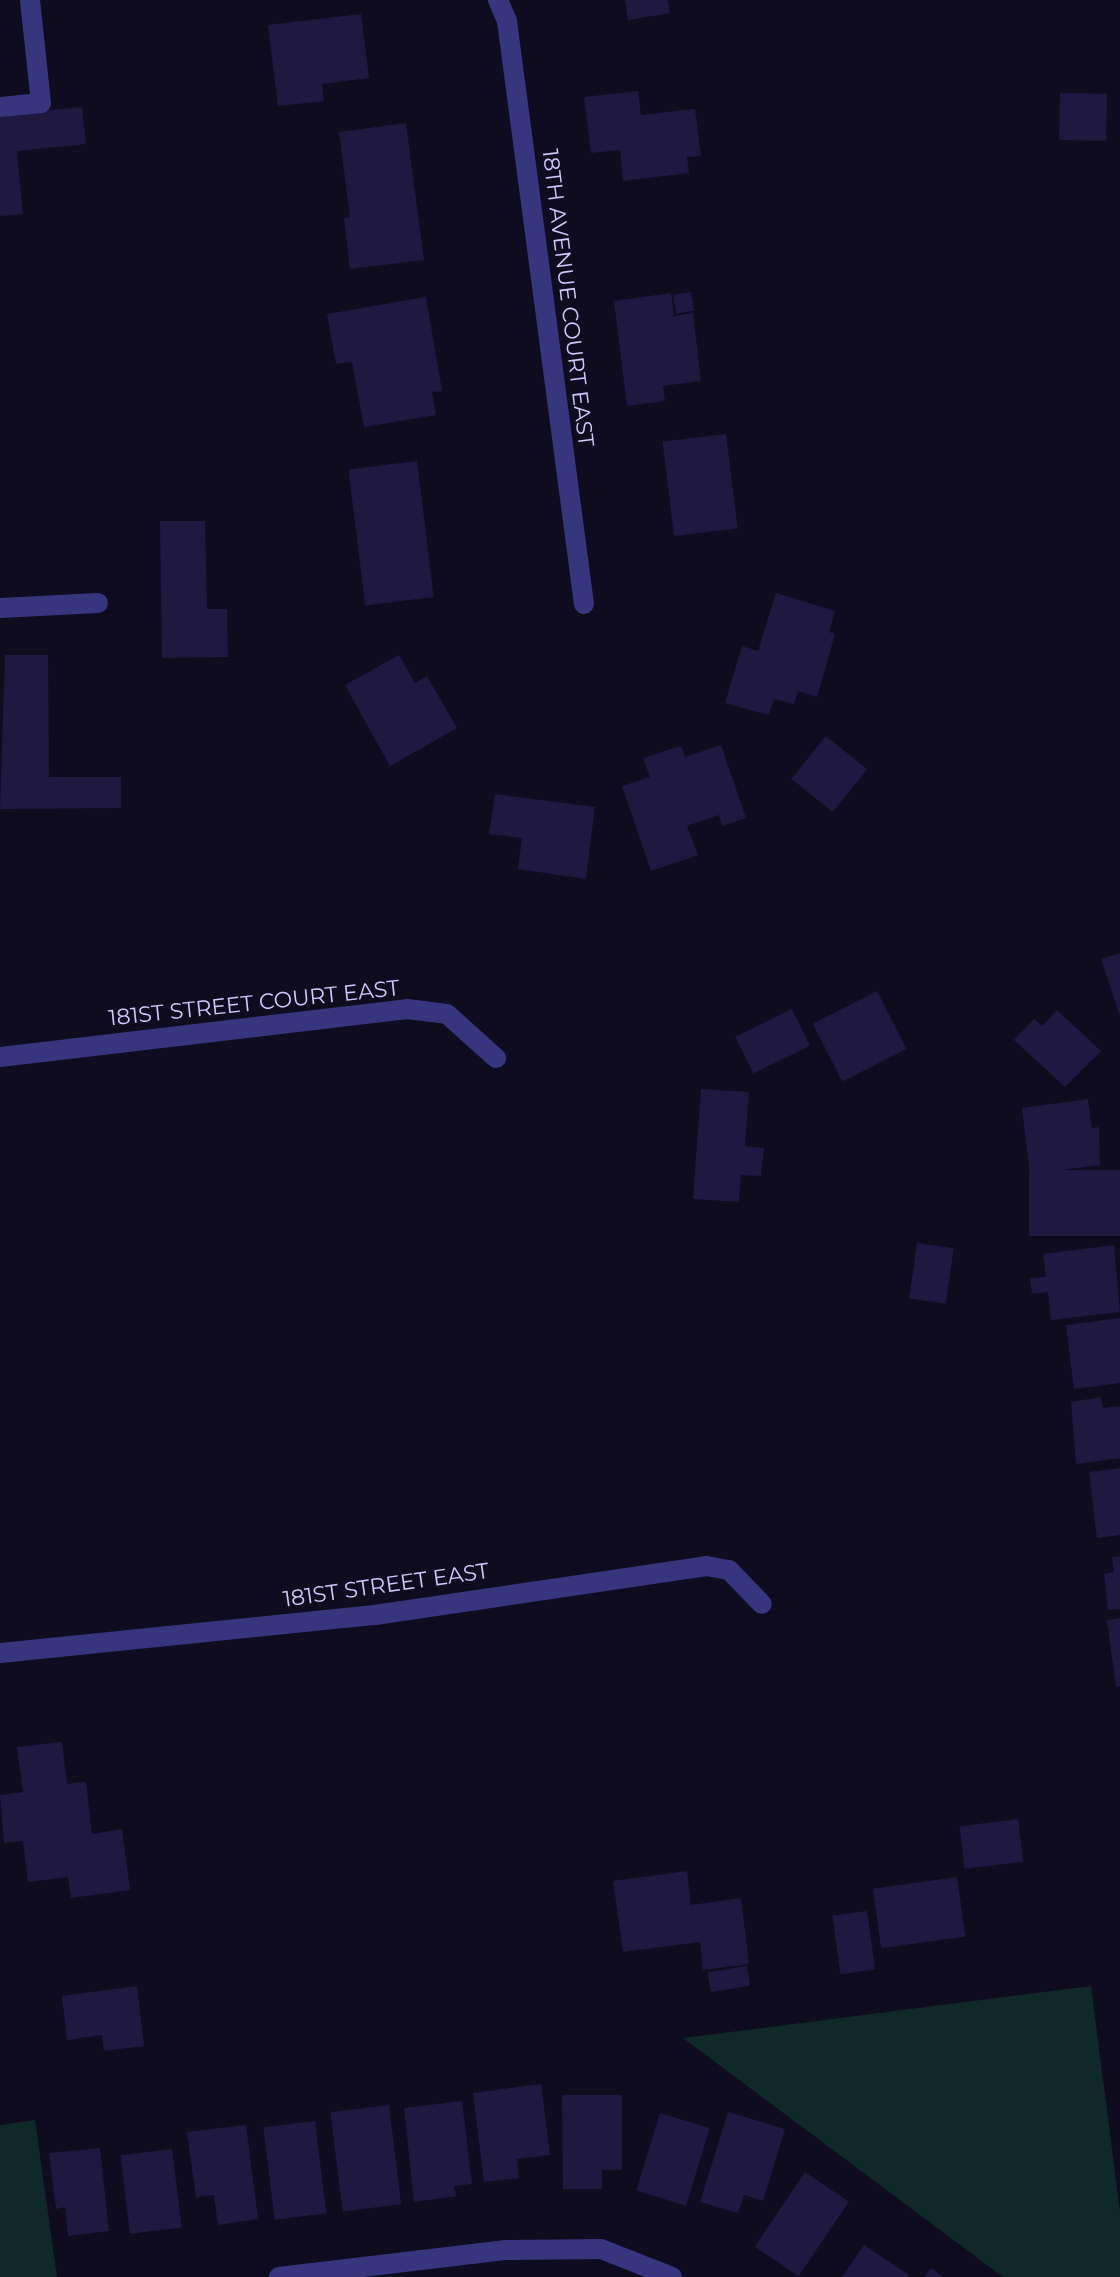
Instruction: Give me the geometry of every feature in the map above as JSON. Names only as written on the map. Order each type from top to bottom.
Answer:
[{"type":"street","points":[[0,107],[41,103],[30,0]]},
{"type":"street","name":"18TH AVENUE COURT EAST","points":[[498,0],[507,21],[584,604]]},
{"type":"street","points":[[0,608],[98,603]]},
{"type":"street","name":"181ST STREET COURT EAST","points":[[0,1057],[407,1009],[447,1014],[496,1058]]},
{"type":"street","name":"181ST STREET EAST","points":[[0,1653],[375,1615],[706,1566],[729,1570],[762,1604]]},
{"type":"street","points":[[279,2277],[504,2250],[601,2249],[672,2277]]},
{"type":"green space","points":[[1091,1986],[1120,2212],[1120,2277],[1003,2277],[683,2038]]},
{"type":"green space","points":[[35,2120],[57,2277],[0,2277],[0,2125]]},
{"type":"building","points":[[625,0],[668,0],[670,13],[628,20]]},
{"type":"building","points":[[361,14],[369,78],[322,84],[324,101],[278,106],[268,25]]},
{"type":"building","points":[[638,91],[641,115],[695,109],[701,156],[687,157],[689,173],[623,181],[620,150],[591,153],[584,97]]},
{"type":"building","points":[[1060,93],[1107,94],[1106,141],[1059,140]]},
{"type":"building","points":[[82,107],[86,144],[17,151],[23,214],[0,216],[0,115]]},
{"type":"building","points":[[406,123],[424,260],[350,269],[344,218],[350,217],[339,132]]},
{"type":"building","points":[[691,292],[694,311],[676,314],[673,295]]},
{"type":"building","points":[[671,293],[674,315],[668,317],[693,313],[701,381],[663,386],[665,401],[627,406],[614,301]]},
{"type":"building","points":[[426,297],[442,391],[432,392],[436,415],[364,427],[352,362],[336,364],[327,314]]},
{"type":"building","points":[[726,434],[738,528],[674,536],[662,442]]},
{"type":"building","points":[[417,461],[434,597],[365,605],[349,469]]},
{"type":"building","points":[[160,521],[205,521],[207,609],[227,609],[228,657],[162,658]]},
{"type":"building","points":[[776,593],[835,611],[829,632],[835,634],[817,697],[798,691],[794,704],[774,699],[769,715],[725,703],[742,646],[758,651]]},
{"type":"building","points":[[5,655],[48,655],[49,777],[121,777],[121,808],[0,809]]},
{"type":"building","points":[[399,655],[415,683],[427,676],[457,728],[390,766],[345,685]]},
{"type":"building","points":[[826,736],[867,769],[833,812],[791,779]]},
{"type":"building","points":[[721,745],[746,818],[722,826],[719,815],[687,826],[698,855],[651,871],[622,786],[650,777],[643,758],[681,746],[685,757]]},
{"type":"building","points":[[495,794],[595,807],[586,879],[518,869],[522,838],[489,834]]},
{"type":"building","points":[[1120,953],[1120,1013],[1119,1013],[1101,959]]},
{"type":"building","points":[[877,991],[907,1049],[842,1082],[813,1024]]},
{"type":"building","points":[[792,1009],[810,1046],[753,1073],[735,1037]]},
{"type":"building","points":[[1057,1010],[1101,1051],[1065,1087],[1014,1040],[1034,1019],[1042,1026]]},
{"type":"building","points":[[701,1089],[749,1092],[745,1146],[764,1148],[761,1176],[741,1175],[739,1202],[693,1199]]},
{"type":"building","points":[[1088,1099],[1092,1128],[1099,1127],[1100,1165],[1030,1174],[1022,1108]]},
{"type":"building","points":[[1029,1170],[1120,1170],[1120,1236],[1029,1236]]},
{"type":"building","points":[[917,1243],[954,1248],[946,1304],[909,1298]]},
{"type":"building","points":[[1114,1245],[1120,1312],[1051,1320],[1048,1292],[1032,1294],[1030,1278],[1046,1277],[1043,1254]]},
{"type":"building","points":[[1120,1318],[1120,1383],[1074,1389],[1066,1325]]},
{"type":"building","points":[[1101,1397],[1103,1408],[1120,1406],[1120,1458],[1076,1464],[1071,1402]]},
{"type":"building","points":[[1120,1468],[1120,1535],[1097,1538],[1089,1472]]},
{"type":"building","points":[[1120,1556],[1120,1609],[1108,1610],[1104,1574],[1114,1572],[1112,1557]]},
{"type":"building","points":[[1120,1618],[1120,1686],[1116,1687],[1107,1620]]},
{"type":"building","points":[[62,1742],[67,1784],[86,1782],[92,1834],[122,1829],[130,1890],[71,1898],[68,1877],[28,1882],[23,1841],[4,1843],[0,1795],[23,1792],[17,1747]]},
{"type":"building","points":[[1018,1819],[1023,1862],[965,1869],[959,1826]]},
{"type":"building","points":[[687,1871],[691,1905],[741,1898],[749,1964],[703,1970],[700,1942],[623,1952],[613,1881]]},
{"type":"building","points":[[957,1877],[965,1936],[881,1948],[873,1889]]},
{"type":"building","points":[[867,1911],[875,1969],[841,1974],[832,1916]]},
{"type":"building","points":[[747,1966],[750,1986],[711,1992],[707,1972]]},
{"type":"building","points":[[137,1986],[144,2046],[104,2051],[102,2035],[67,2040],[62,1996]]},
{"type":"building","points":[[541,2084],[550,2155],[517,2159],[519,2178],[484,2182],[473,2093]]},
{"type":"building","points":[[562,2095],[622,2095],[622,2170],[602,2170],[602,2189],[563,2189]]},
{"type":"building","points":[[462,2101],[472,2184],[454,2186],[456,2196],[414,2202],[404,2108]]},
{"type":"building","points":[[389,2105],[401,2204],[343,2211],[330,2112]]},
{"type":"building","points":[[728,2112],[785,2129],[763,2201],[744,2195],[738,2213],[700,2202]]},
{"type":"building","points":[[660,2113],[710,2128],[686,2206],[636,2190]]},
{"type":"building","points":[[315,2121],[326,2213],[275,2220],[263,2127]]},
{"type":"building","points":[[246,2125],[258,2219],[218,2225],[214,2195],[196,2197],[187,2132]]},
{"type":"building","points":[[100,2148],[109,2231],[68,2236],[65,2207],[56,2209],[49,2153]]},
{"type":"building","points":[[172,2149],[182,2227],[130,2234],[120,2155]]},
{"type":"building","points":[[805,2172],[849,2202],[799,2276],[755,2247]]},
{"type":"building","points":[[864,2245],[909,2275],[842,2277]]},
{"type":"building","points":[[931,2268],[943,2277],[925,2277]]}]
